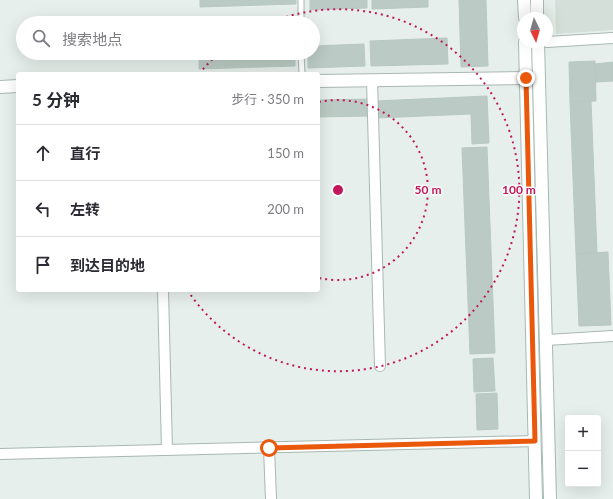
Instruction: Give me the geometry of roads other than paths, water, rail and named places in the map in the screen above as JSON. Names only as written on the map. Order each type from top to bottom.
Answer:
[{"type":"main road","points":[[524,0],[525,12]]},
{"type":"main road","points":[[537,0],[537,12]]},
{"type":"main road","points":[[525,48],[536,499]]},
{"type":"main road","points":[[539,48],[550,499]]},
{"type":"main road","points":[[320,81],[526,78]]},
{"type":"main road","points":[[0,87],[16,86]]},
{"type":"street","points":[[553,42],[613,38]]},
{"type":"street","points":[[372,80],[380,366]]},
{"type":"street","points":[[163,292],[167,450]]},
{"type":"street","points":[[546,340],[613,336]]},
{"type":"street","points":[[0,454],[535,441]]},
{"type":"street","points":[[269,448],[271,499]]},
{"type":"lane","points":[[301,0],[301,16]]},
{"type":"lane","points":[[301,60],[302,72]]}]
